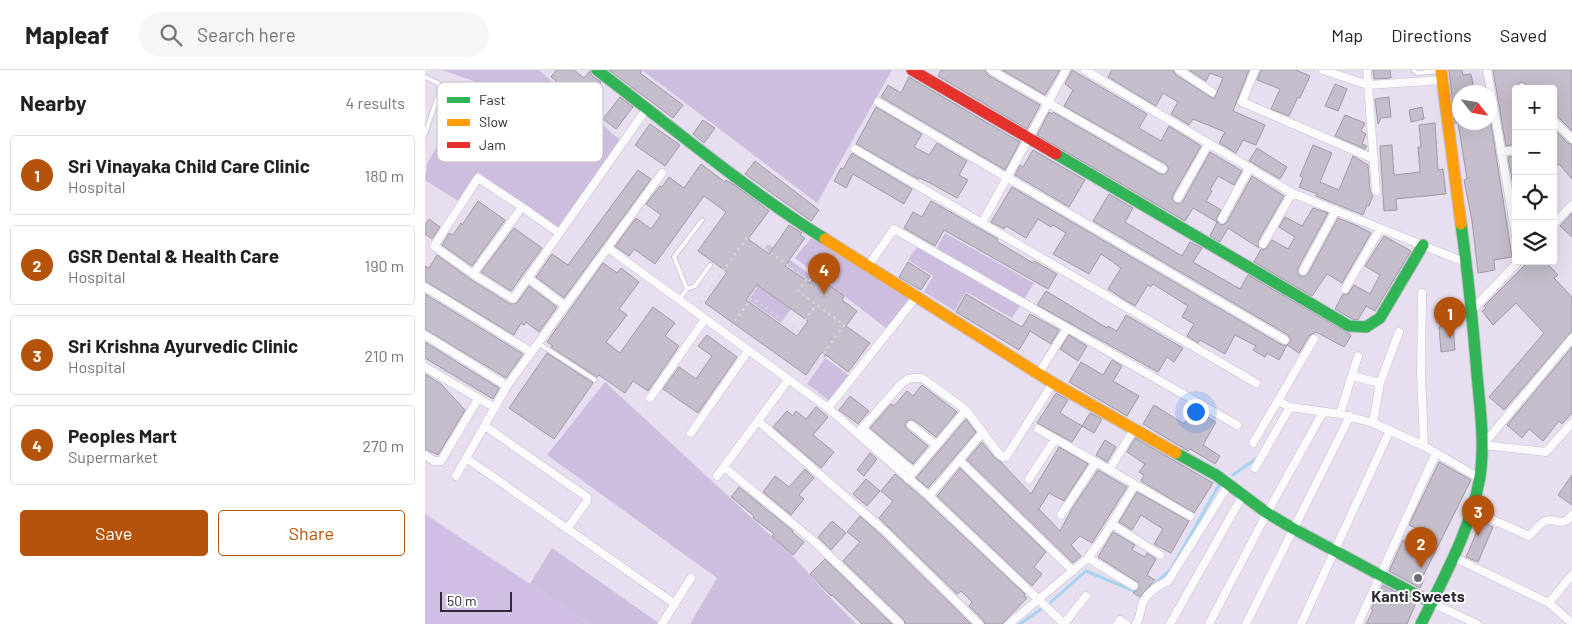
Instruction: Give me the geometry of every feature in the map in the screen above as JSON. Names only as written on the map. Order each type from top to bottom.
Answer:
[{"type":"street","points":[[597,70],[789,216],[1053,383],[1135,428],[1229,484],[1267,513],[1294,529],[1431,603],[1477,624]]},
{"type":"street","points":[[912,70],[1349,326],[1363,328],[1371,326],[1381,318],[1423,244]]},
{"type":"street","points":[[991,70],[1163,169]]},
{"type":"street","points":[[982,223],[1066,70]]},
{"type":"street","points":[[1085,70],[1293,193],[1467,263]]},
{"type":"street","points":[[1179,70],[1213,92]]},
{"type":"street","points":[[1255,70],[1242,102],[1374,159]]},
{"type":"street","points":[[1323,70],[1368,85],[1442,74],[1467,263],[1483,445],[1479,478],[1471,510],[1453,557],[1421,624]]},
{"type":"street","points":[[1367,70],[1376,191]]},
{"type":"street","points":[[1487,70],[1513,220]]},
{"type":"street","points":[[878,102],[1285,340]]},
{"type":"street","points":[[559,233],[479,178],[434,246],[473,274],[513,299],[647,108]]},
{"type":"street","points":[[1557,124],[1572,139]]},
{"type":"street","points":[[1178,198],[1209,143]]},
{"type":"street","points":[[855,149],[1256,383]]},
{"type":"street","points":[[1501,152],[1512,151]]},
{"type":"street","points":[[1222,218],[1250,168]]},
{"type":"street","points":[[456,476],[507,386],[662,173]]},
{"type":"street","points":[[1263,244],[1293,193]]},
{"type":"street","points":[[1557,221],[1572,205]]},
{"type":"street","points":[[473,274],[522,207]]},
{"type":"street","points":[[1303,271],[1336,210]]},
{"type":"street","points":[[868,266],[894,229],[1237,425]]},
{"type":"street","points":[[1345,289],[1381,229]]},
{"type":"street","points":[[608,248],[787,380],[860,430],[914,472]]},
{"type":"street","points":[[1472,310],[1515,265]]},
{"type":"street","points":[[528,278],[565,306]]},
{"type":"street","points":[[425,287],[531,352]]},
{"type":"street","points":[[1422,293],[1421,374],[1423,446]]},
{"type":"street","points":[[828,408],[917,296]]},
{"type":"street","points":[[650,398],[705,319]]},
{"type":"street","points":[[1039,373],[1067,328]]},
{"type":"street","points":[[1373,423],[1380,383],[1399,332]]},
{"type":"street","points":[[425,335],[507,386]]},
{"type":"street","points":[[1483,445],[1572,338]]},
{"type":"street","points":[[1253,443],[1314,339]]},
{"type":"street","points":[[691,433],[748,350]]},
{"type":"street","points":[[1340,414],[1358,356]]},
{"type":"street","points":[[425,367],[495,408]]},
{"type":"street","points":[[1352,376],[1380,383]]},
{"type":"street","points":[[860,430],[901,384],[908,379],[922,378],[966,410],[999,454],[1006,457],[1053,383]]},
{"type":"street","points":[[717,476],[787,380]]},
{"type":"street","points":[[425,455],[434,461],[441,460],[479,399]]},
{"type":"street","points":[[1278,401],[1290,407],[1340,414],[1373,423],[1423,446],[1479,478]]},
{"type":"street","points":[[1255,468],[1290,407]]},
{"type":"street","points":[[908,479],[966,410]]},
{"type":"street","points":[[1209,624],[1323,412]]},
{"type":"street","points":[[1246,624],[1350,416]]},
{"type":"street","points":[[758,421],[885,531],[979,624]]},
{"type":"street","points":[[1483,445],[1546,452],[1572,423]]},
{"type":"street","points":[[911,425],[936,445]]},
{"type":"street","points":[[485,426],[587,497],[587,501],[567,529]]},
{"type":"street","points":[[1109,470],[1135,428]]},
{"type":"street","points":[[1038,429],[1190,516]]},
{"type":"street","points":[[860,430],[908,479],[929,496],[1064,624],[1085,596]]},
{"type":"street","points":[[1301,624],[1390,430]]},
{"type":"street","points":[[929,496],[983,432]]},
{"type":"street","points":[[1029,479],[1055,439]]},
{"type":"street","points":[[1358,624],[1436,453]]},
{"type":"street","points":[[466,458],[675,604]]},
{"type":"street","points":[[959,460],[1073,571]]},
{"type":"street","points":[[1061,515],[1096,462]]},
{"type":"street","points":[[724,467],[815,542],[900,624]]},
{"type":"street","points":[[1136,624],[1146,597],[1157,587],[1168,581],[1229,484]]},
{"type":"street","points":[[1009,624],[1088,558],[1112,524],[1135,485]]},
{"type":"street","points":[[1170,624],[1243,494]]},
{"type":"street","points":[[1471,510],[1529,536],[1543,522],[1566,522],[1572,515]]},
{"type":"street","points":[[1112,524],[1160,555]]},
{"type":"street","points":[[1453,557],[1549,603],[1572,623]]},
{"type":"street","points":[[1088,558],[1134,586]]},
{"type":"street","points":[[1549,603],[1572,574]]},
{"type":"street","points":[[662,624],[691,578]]},
{"type":"street","points":[[1117,624],[1120,620],[1126,624]]},
{"type":"lane","points":[[1413,70],[1417,73],[1442,74]]},
{"type":"lane","points":[[425,76],[437,82]]},
{"type":"lane","points":[[425,134],[437,99]]},
{"type":"lane","points":[[687,290],[674,257],[702,220]]},
{"type":"lane","points":[[679,300],[687,290],[695,286],[711,265]]},
{"type":"lane","points":[[538,343],[595,380]]},
{"type":"path","points":[[700,303],[748,236],[807,279],[798,291],[844,325],[805,380]]},
{"type":"path","points":[[731,326],[752,298],[797,331],[816,305]]},
{"type":"shaded area","points":[[442,70],[539,70],[553,82],[473,82]]},
{"type":"shaded area","points":[[642,70],[892,70],[817,203]]},
{"type":"shaded area","points":[[603,125],[620,140],[557,229],[478,172],[458,201],[425,180],[427,164],[437,146],[437,162],[603,162]]},
{"type":"shaded area","points":[[945,233],[1034,283],[1012,318],[966,292],[955,311],[924,292],[933,276],[908,260],[921,241],[936,249]]},
{"type":"shaded area","points":[[811,238],[912,297],[886,328],[795,258]]},
{"type":"shaded area","points":[[768,244],[812,276],[808,281],[764,249]]},
{"type":"shaded area","points":[[758,286],[791,309],[781,323],[748,300]]},
{"type":"shaded area","points":[[845,326],[847,328],[825,358],[823,356]]},
{"type":"shaded area","points":[[825,358],[850,376],[831,402],[807,384]]},
{"type":"shaded area","points":[[605,382],[793,556],[856,624],[690,624],[717,578],[547,455]]},
{"type":"shaded area","points":[[425,514],[590,624],[425,624]]},
{"type":"shaded area","points":[[552,548],[660,624],[590,624],[530,584]]},
{"type":"building","points":[[556,70],[574,70],[584,78],[590,71],[592,76],[601,82],[558,82],[551,77]]},
{"type":"building","points":[[609,70],[642,70],[640,73],[683,105],[673,118]]},
{"type":"building","points":[[941,70],[985,70],[988,75],[1040,105],[1027,129],[938,76]]},
{"type":"building","points":[[1002,70],[1060,70],[1045,95]]},
{"type":"building","points":[[1072,70],[1147,114],[1139,128],[1161,141],[1169,126],[1201,146],[1173,195],[1172,199],[1175,203],[1179,204],[1183,201],[1210,152],[1242,171],[1234,185],[1218,176],[1210,190],[1212,191],[1206,201],[1221,210],[1216,219],[1219,224],[1223,225],[1227,222],[1252,176],[1284,196],[1258,241],[1259,248],[1228,228],[1220,242],[1210,236],[1217,222],[1193,208],[1185,221],[1037,135],[1049,112],[1052,114],[1053,112],[1160,174],[1165,174],[1168,171],[1166,164],[1064,106],[1073,90],[1065,84]]},
{"type":"building","points":[[1112,70],[1173,70],[1176,75],[1214,99],[1223,78],[1210,73],[1206,81],[1189,70],[1249,70],[1233,111],[1265,125],[1256,145],[1243,140],[1236,153],[1219,143],[1225,132],[1193,119],[1189,125],[1171,114],[1178,102],[1163,93],[1156,106],[1108,77]]},
{"type":"building","points":[[1261,70],[1296,70],[1310,76],[1289,116],[1271,109],[1280,89],[1257,80]]},
{"type":"building","points":[[1373,70],[1390,70],[1391,78],[1374,79]]},
{"type":"building","points":[[1449,70],[1462,70],[1463,75],[1471,74],[1473,85],[1452,85],[1452,96]]},
{"type":"building","points":[[1493,70],[1572,70],[1572,131],[1557,116],[1557,85],[1527,85],[1521,82],[1518,85],[1512,85],[1512,145],[1506,146]]},
{"type":"building","points":[[909,77],[1020,142],[1005,170],[881,97],[888,85],[901,93]]},
{"type":"building","points":[[1335,84],[1347,89],[1338,111],[1325,106]]},
{"type":"building","points":[[620,97],[633,107],[616,129],[603,119]]},
{"type":"building","points":[[1389,97],[1391,117],[1381,118],[1378,124],[1375,99]]},
{"type":"building","points":[[876,107],[922,134],[914,147],[929,155],[937,143],[967,161],[959,175],[968,180],[957,198],[930,183],[918,179],[856,144]]},
{"type":"building","points":[[1422,107],[1424,119],[1411,122],[1409,110]]},
{"type":"building","points":[[1345,115],[1365,123],[1361,131],[1366,134],[1362,144],[1367,146],[1365,149],[1335,136]]},
{"type":"building","points":[[703,120],[715,128],[704,143],[693,134]]},
{"type":"building","points":[[1435,123],[1438,170],[1443,169],[1446,194],[1396,199],[1397,210],[1384,211],[1380,146],[1392,145],[1394,175],[1420,172],[1418,147],[1421,147],[1419,125]]},
{"type":"building","points":[[650,124],[680,145],[665,166],[635,145]]},
{"type":"building","points":[[1459,130],[1492,130],[1512,257],[1494,260],[1495,270],[1478,273],[1472,221],[1464,180],[1467,179]]},
{"type":"building","points":[[1557,132],[1568,143],[1572,144],[1572,179],[1559,164],[1557,166]]},
{"type":"building","points":[[1313,145],[1332,153],[1320,182],[1339,190],[1353,156],[1368,165],[1370,191],[1373,195],[1363,215],[1299,187],[1303,178],[1300,176]]},
{"type":"building","points":[[1257,148],[1287,167],[1280,179],[1249,161]]},
{"type":"building","points":[[1033,150],[1085,180],[1069,207],[1015,175],[1020,165],[1023,167]]},
{"type":"building","points":[[852,153],[912,189],[904,204],[853,174],[846,188],[834,181]]},
{"type":"building","points":[[1512,156],[1512,180],[1508,157]]},
{"type":"building","points":[[755,161],[819,210],[811,221],[745,174]]},
{"type":"building","points":[[701,164],[725,182],[726,180],[736,186],[769,211],[748,239],[769,254],[789,225],[802,233],[800,235],[805,238],[785,266],[810,283],[815,275],[844,296],[842,300],[857,311],[846,326],[870,343],[848,372],[822,352],[806,375],[705,303],[727,272],[698,251],[726,212],[704,196],[655,264],[634,249],[629,256],[615,246],[636,218],[651,229],[661,215],[646,204],[669,177],[684,188]],"holes":[[[757,285],[808,321],[797,336],[746,300]]]},
{"type":"building","points":[[638,170],[651,179],[564,298],[536,277],[552,254],[568,265]]},
{"type":"building","points":[[1012,187],[1282,345],[1287,345],[1279,360],[1267,353],[1265,357],[1253,350],[1256,346],[1235,335],[1225,354],[1200,340],[1198,343],[1187,336],[1194,324],[1182,317],[1188,306],[1153,284],[1151,287],[1148,285],[1135,306],[1108,289],[1121,268],[1101,254],[1089,274],[1053,254],[1066,233],[1053,225],[1051,227],[1038,219],[1026,238],[1006,226],[1004,229],[991,222]]},
{"type":"building","points":[[1109,194],[1133,208],[1125,222],[1182,256],[1190,242],[1202,248],[1193,262],[1240,289],[1248,275],[1351,336],[1344,347],[1316,332],[1309,336],[1299,353],[1287,345],[1291,341],[1288,335],[1093,221]]},
{"type":"building","points":[[478,201],[505,220],[472,266],[442,245],[449,233],[453,235],[461,223],[462,225]]},
{"type":"building","points":[[931,201],[998,239],[998,242],[1033,263],[1034,261],[1057,274],[1048,289],[944,230],[935,246],[904,228],[913,212],[922,217]]},
{"type":"building","points":[[1313,208],[1328,213],[1298,268],[1298,274],[1301,276],[1308,274],[1338,218],[1371,233],[1342,283],[1327,274],[1312,296],[1254,262],[1261,249],[1266,249],[1272,240],[1288,249],[1295,237],[1279,227],[1285,217],[1302,226]]},
{"type":"building","points":[[1572,213],[1572,237],[1560,226]]},
{"type":"building","points":[[429,219],[440,227],[432,239],[425,234],[425,225]]},
{"type":"building","points":[[514,228],[542,248],[511,291],[481,272]]},
{"type":"building","points":[[1384,236],[1411,251],[1375,311],[1366,306],[1358,320],[1352,319],[1335,309],[1343,294],[1348,294],[1354,285],[1370,294],[1380,275],[1365,266]]},
{"type":"building","points":[[437,255],[470,279],[510,304],[517,303],[529,286],[557,307],[539,332],[526,322],[524,325],[521,323],[514,335],[425,281],[425,266],[429,268]]},
{"type":"building","points":[[908,262],[930,276],[921,290],[899,277]]},
{"type":"building","points":[[603,263],[617,273],[621,268],[639,282],[619,309],[627,315],[606,342],[620,353],[653,307],[675,323],[665,336],[679,346],[648,391],[633,381],[625,393],[599,375],[597,377],[551,347],[553,346],[547,342]]},
{"type":"building","points":[[1525,265],[1549,265],[1558,275],[1554,278],[1572,297],[1572,331],[1504,410],[1489,397],[1544,333],[1516,303],[1493,325],[1482,311],[1486,308],[1484,306]]},
{"type":"building","points":[[1046,291],[1107,328],[1108,326],[1117,331],[1126,315],[1183,348],[1174,362],[1167,357],[1158,372],[1037,305]]},
{"type":"building","points":[[425,294],[523,354],[506,378],[425,329]]},
{"type":"building","points":[[966,294],[1022,327],[1030,314],[1059,330],[1051,344],[1030,331],[1019,350],[956,312]]},
{"type":"building","points":[[1453,325],[1455,350],[1441,352],[1439,327]]},
{"type":"building","points":[[707,335],[737,357],[698,413],[663,389],[679,367],[696,379],[712,356],[698,346]]},
{"type":"building","points":[[1069,335],[1087,346],[1078,361],[1060,349]]},
{"type":"building","points":[[425,342],[499,388],[493,399],[425,358]]},
{"type":"building","points":[[1572,347],[1572,413],[1562,424],[1559,421],[1543,441],[1529,429],[1522,438],[1507,425]]},
{"type":"building","points":[[547,353],[593,383],[554,439],[509,408]]},
{"type":"building","points":[[1112,360],[1122,366],[1113,381],[1139,396],[1127,416],[1069,382],[1081,362],[1103,375]]},
{"type":"building","points":[[425,374],[441,384],[465,410],[438,455],[425,449]]},
{"type":"building","points":[[922,385],[957,412],[936,437],[914,420],[907,421],[905,425],[907,429],[928,446],[913,464],[870,428],[891,404],[894,406],[907,391],[913,396]]},
{"type":"building","points":[[1056,393],[1068,400],[1060,413],[1082,426],[1072,442],[1037,423]]},
{"type":"building","points":[[850,396],[869,411],[858,424],[839,410]]},
{"type":"building","points":[[1154,405],[1184,424],[1194,409],[1216,422],[1203,445],[1220,456],[1215,464],[1190,449],[1188,451],[1143,424]]},
{"type":"building","points":[[816,407],[828,417],[813,435],[834,452],[821,468],[773,427],[787,411],[793,416],[796,411],[806,419]]},
{"type":"building","points":[[1090,413],[1102,419],[1094,433],[1082,426]]},
{"type":"building","points":[[966,419],[976,432],[928,488],[916,478]]},
{"type":"building","points":[[1135,438],[1213,483],[1194,513],[1141,481],[1144,475],[1139,472],[1145,464],[1127,452]]},
{"type":"building","points":[[1105,440],[1116,447],[1107,462],[1096,455]]},
{"type":"building","points":[[982,442],[995,458],[1031,494],[1059,447],[1088,464],[1064,501],[1049,493],[1039,509],[1060,531],[1073,507],[1098,470],[1127,487],[1092,543],[1080,536],[1071,545],[1081,556],[1073,563],[967,460]]},
{"type":"building","points":[[870,453],[877,459],[864,476],[857,470]]},
{"type":"building","points":[[1439,462],[1471,480],[1422,578],[1424,579],[1420,588],[1389,571],[1403,540],[1418,548],[1426,533],[1409,525]]},
{"type":"building","points":[[960,468],[1046,552],[1034,567],[1042,574],[1032,586],[937,496]]},
{"type":"building","points":[[805,469],[814,478],[799,495],[804,499],[791,515],[763,492],[775,476],[789,487]]},
{"type":"building","points":[[895,474],[1025,594],[1024,596],[1027,598],[1002,624],[985,624],[969,606],[972,602],[961,591],[957,594],[879,518],[893,501],[881,491]]},
{"type":"building","points":[[1572,475],[1572,505],[1558,495]]},
{"type":"building","points":[[866,479],[880,491],[867,506],[853,494]]},
{"type":"building","points":[[739,487],[804,542],[793,555],[772,536],[774,534],[753,518],[754,516],[731,497]]},
{"type":"building","points":[[1137,492],[1189,521],[1171,553],[1154,544],[1163,529],[1141,515],[1132,530],[1119,522]]},
{"type":"building","points":[[860,516],[971,624],[905,624],[904,620],[843,561],[860,542],[847,532]]},
{"type":"building","points":[[832,521],[846,533],[831,550],[818,537]]},
{"type":"building","points":[[1481,522],[1493,527],[1478,562],[1466,557]]},
{"type":"building","points":[[1113,532],[1135,545],[1132,550],[1145,557],[1147,553],[1156,559],[1147,575],[1155,580],[1140,597],[1133,593],[1139,588],[1137,582],[1098,557]]},
{"type":"building","points":[[825,559],[892,624],[862,624],[831,596],[810,574]]},
{"type":"building","points":[[1383,585],[1416,603],[1407,624],[1366,624]]},
{"type":"waterway","points":[[1233,475],[1257,458]]},
{"type":"waterway","points":[[1155,584],[1171,569],[1219,485]]},
{"type":"waterway","points":[[1051,602],[1086,571],[1139,593]]},
{"type":"waterway","points":[[1020,624],[1041,609]]},
{"type":"traffic: fast","points":[[597,70],[737,179],[825,239]]},
{"type":"traffic: fast","points":[[1056,154],[1349,326],[1366,327],[1380,318],[1423,245]]},
{"type":"traffic: fast","points":[[1421,624],[1463,534],[1476,496],[1480,477],[1481,413],[1461,224]]},
{"type":"traffic: fast","points":[[1176,453],[1216,475],[1267,513],[1294,529],[1432,603]]},
{"type":"traffic: slow","points":[[1441,70],[1461,224]]},
{"type":"traffic: slow","points":[[825,239],[1053,383],[1176,453]]},
{"type":"traffic: jam","points":[[912,70],[1056,154]]},
{"type":"place","name":"Peoples Mart","points":[[824,294]]},
{"type":"place","name":"Sri Vinayaka Child Care Clinic","points":[[1450,338]]},
{"type":"place","name":"Sri Krishna Ayurvedic Clinic","points":[[1478,536]]},
{"type":"place","name":"GSR Dental & Health Care","points":[[1421,568]]},
{"type":"place","name":"Kanti Sweets","points":[[1418,578]]}]
